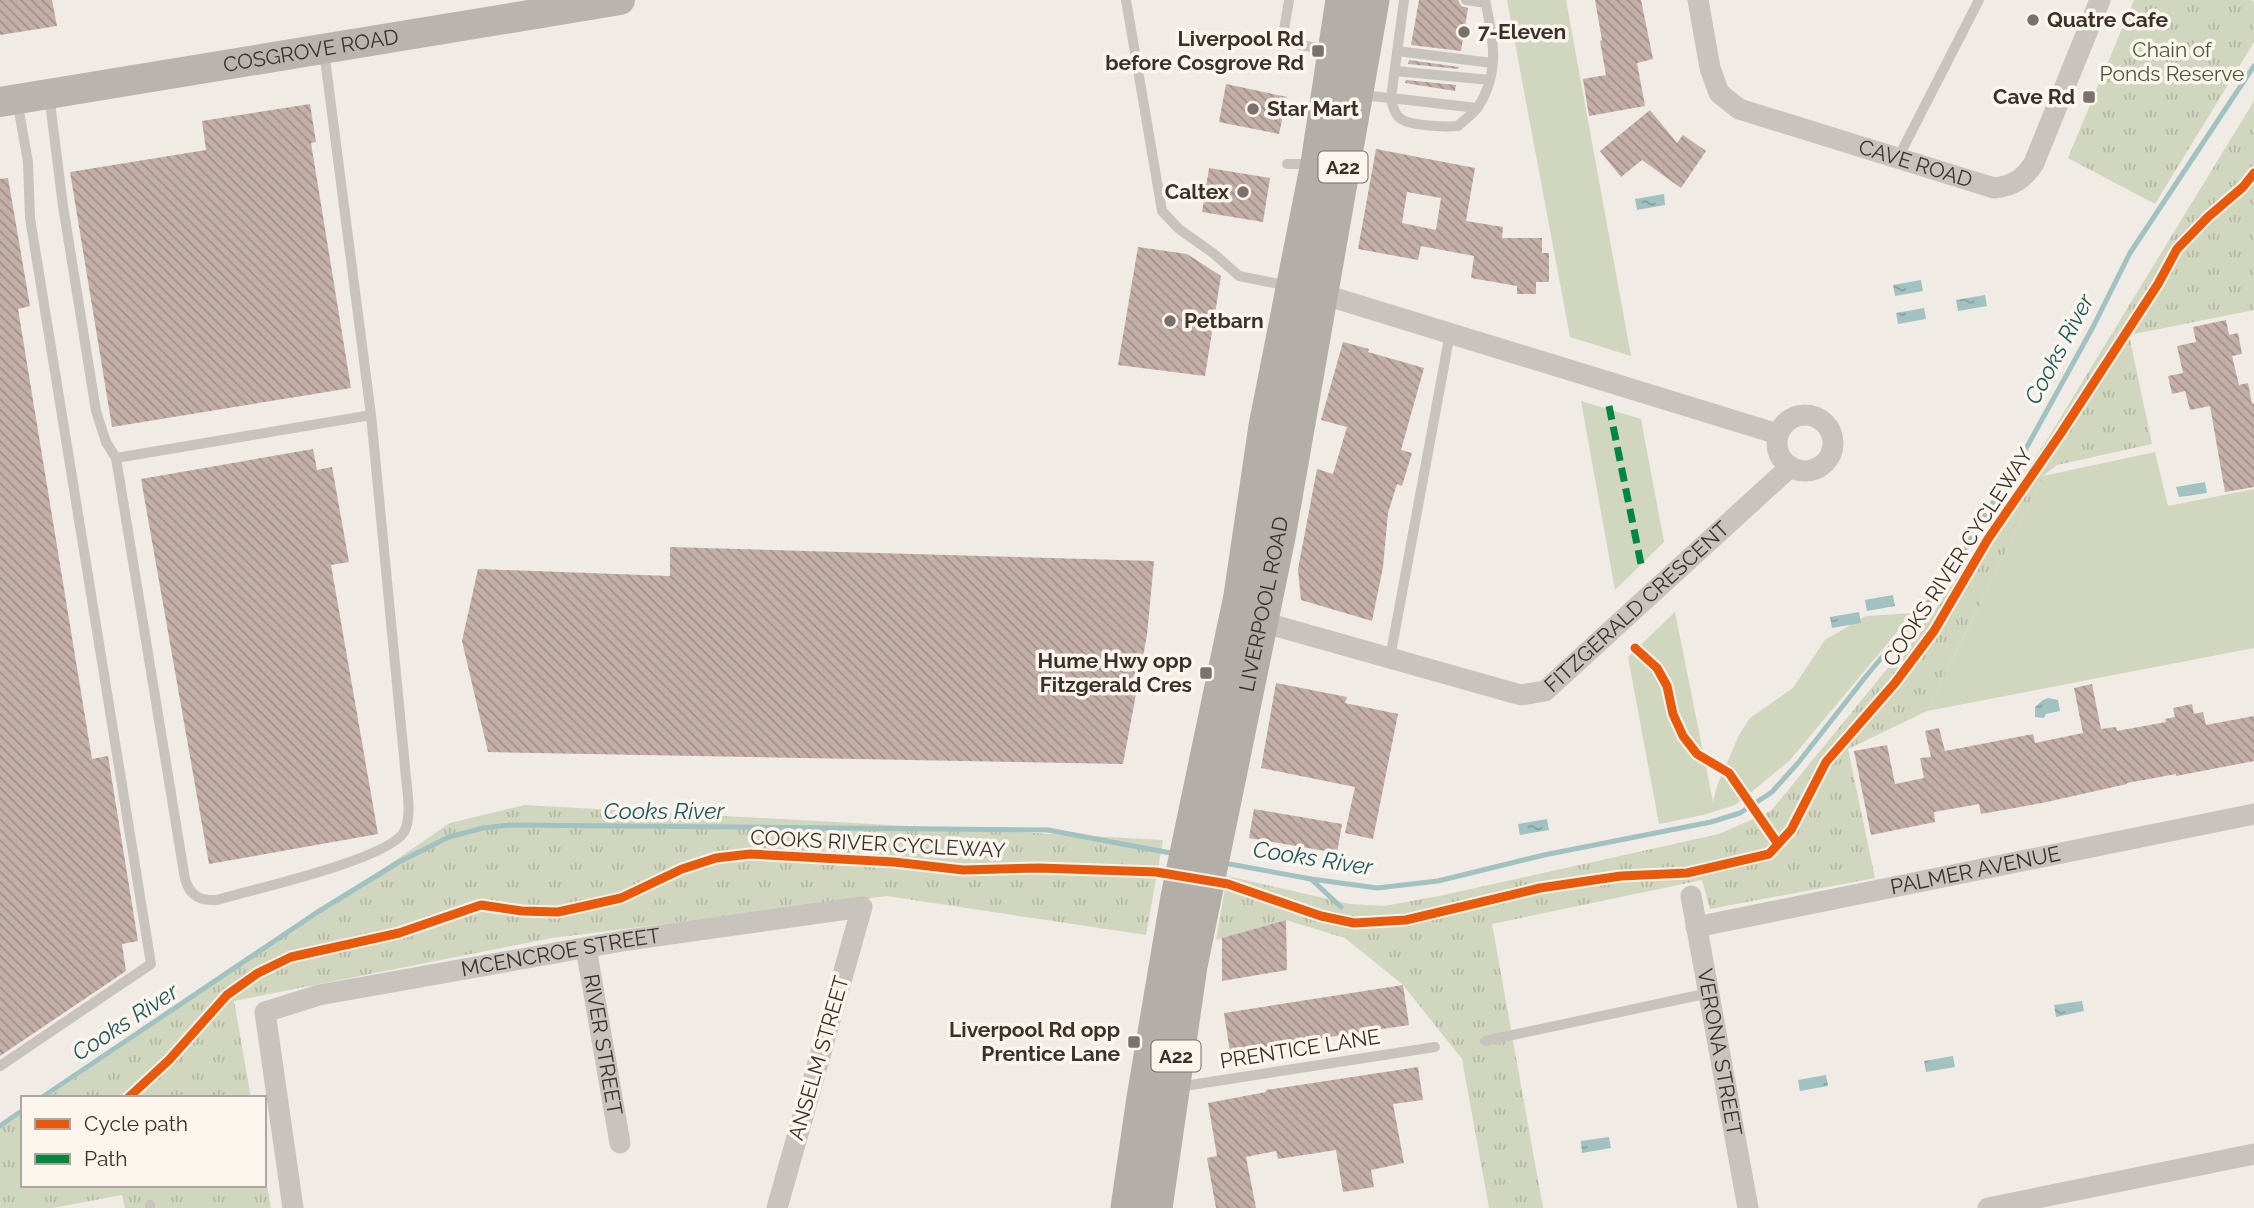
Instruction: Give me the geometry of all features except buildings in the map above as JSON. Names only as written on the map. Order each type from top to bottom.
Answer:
[{"type":"highway","name":"LIVERPOOL ROAD","points":[[1208,815],[1262,622],[1300,418],[1307,290],[1303,164],[1336,51],[1343,0]]},
{"type":"highway","name":"LIVERPOOL ROAD","points":[[1128,1208],[1208,815],[1266,426],[1307,290],[1356,94],[1372,0]]},
{"type":"highway","name":"LIVERPOOL ROAD","points":[[1155,1208],[1190,966],[1190,901]]},
{"type":"main road","name":"COSGROVE ROAD","points":[[8,100],[621,0]]},
{"type":"street","name":"CAVE ROAD","points":[[1698,0],[1710,68],[1719,93],[1739,109],[1994,188],[2007,187],[2017,182],[2034,163],[2100,0]]},
{"type":"street","points":[[1307,290],[1778,434]]},
{"type":"street","points":[[1812,416],[1822,420],[1829,428],[1833,439],[1832,449],[1828,459],[1820,466],[1811,471],[1800,471],[1790,467],[1778,453],[1778,434],[1791,418],[1812,416]]},
{"type":"street","name":"FITZGERALD CRESCENT","points":[[1262,622],[1521,695],[1545,691],[1790,467]]},
{"type":"street","name":"PALMER AVENUE","points":[[1696,927],[2254,814]]},
{"type":"street","name":"VERONA STREET","points":[[1691,896],[1748,1208]]},
{"type":"street","name":"MCENCROE STREET","points":[[293,1208],[265,1012],[319,995],[586,948],[862,907]]},
{"type":"street","name":"ANSELM STREET","points":[[777,1208],[862,907]]},
{"type":"street","name":"RIVER STREET","points":[[586,948],[620,1143]]},
{"type":"street","points":[[1988,1208],[2254,1154]]},
{"type":"lane","points":[[1126,0],[1162,211],[1179,229],[1240,276],[1307,290]]},
{"type":"lane","points":[[1289,0],[1282,42],[1336,51]]},
{"type":"lane","points":[[1404,0],[1391,98],[1393,108],[1401,119],[1409,122],[1447,127],[1458,126],[1477,108],[1490,80],[1495,47],[1485,1],[1466,0]]},
{"type":"lane","points":[[1898,158],[1979,0]]},
{"type":"lane","points":[[49,94],[63,206],[96,411],[106,442],[116,458],[185,879],[191,893],[200,899],[217,900],[355,861],[391,845],[404,832],[408,812],[371,415],[324,49]]},
{"type":"lane","points":[[1397,51],[1492,63]]},
{"type":"lane","points":[[1395,71],[1490,80]]},
{"type":"lane","points":[[1356,94],[1477,108]]},
{"type":"lane","points":[[0,1066],[151,964],[33,232],[28,162],[8,100]]},
{"type":"lane","points":[[1390,658],[1450,333]]},
{"type":"lane","points":[[116,458],[371,415]]},
{"type":"lane","points":[[1485,1041],[1709,993]]},
{"type":"lane","name":"PRENTICE LANE","points":[[1172,1088],[1435,1047]]},
{"type":"green space","points":[[1507,0],[1566,0],[1631,356],[1570,337]]},
{"type":"green space","name":"Chain of Ponds Reserve","points":[[2134,0],[2254,2],[2254,42],[2155,204],[2068,158]]},
{"type":"green space","points":[[2254,101],[2254,310],[2129,335],[2152,444],[2057,465],[2043,476],[1927,711],[1848,749],[1875,878],[1710,909],[1702,880],[1492,924],[1543,1208],[1489,1208],[1462,1059],[1403,985],[1345,938],[1286,920],[1216,940],[1227,876],[1350,904],[1384,906],[1719,834],[1771,811],[1936,609],[2045,443]]},
{"type":"green space","points":[[1581,401],[1641,419],[1664,542],[1615,590]]},
{"type":"green space","points":[[2155,452],[2168,506],[2254,489],[2254,648],[1927,711],[2043,476]]},
{"type":"green space","points":[[1675,612],[1713,802],[1739,735],[1750,718],[1793,688],[1825,640],[1866,616],[1913,613],[1790,760],[1760,785],[1735,805],[1659,824],[1628,657]]},
{"type":"green space","points":[[524,805],[1163,840],[1146,935],[887,896],[552,938],[234,1001],[251,1096],[49,1096],[450,823]]},
{"type":"green space","points":[[21,1114],[21,1187],[266,1187],[266,1181],[271,1208],[125,1208],[122,1195],[53,1208],[0,1208],[0,1129]]},
{"type":"water","points":[[1664,194],[1665,205],[1637,210],[1635,199]]},
{"type":"water","points":[[1921,280],[1923,291],[1895,296],[1893,285]]},
{"type":"water","points":[[1985,295],[1987,306],[1958,311],[1956,300]]},
{"type":"water","points":[[1924,308],[1926,319],[1898,324],[1896,313]]},
{"type":"water","points":[[2205,482],[2207,493],[2179,497],[2176,487]]},
{"type":"water","points":[[1893,595],[1895,606],[1867,611],[1865,600]]},
{"type":"water","points":[[1859,612],[1861,623],[1832,628],[1830,617]]},
{"type":"water","points":[[2048,698],[2058,700],[2060,711],[2046,714],[2044,718],[2035,717],[2035,707]]},
{"type":"water","points":[[1547,819],[1549,830],[1520,835],[1518,824]]},
{"type":"water","points":[[2082,1001],[2084,1011],[2056,1017],[2054,1005]]},
{"type":"water","points":[[1953,1056],[1955,1067],[1926,1072],[1924,1061]]},
{"type":"water","points":[[1826,1075],[1828,1086],[1800,1091],[1798,1080]]},
{"type":"water","points":[[1609,1137],[1611,1148],[1582,1153],[1581,1141]]},
{"type":"waterway","name":"Cooks River","points":[[1224,863],[1377,888],[1438,881],[1544,855],[1711,822],[1740,813],[1772,792],[1941,587],[2023,454],[2093,327],[2130,253],[2254,66]]},
{"type":"waterway","name":"Cooks River","points":[[44,1096],[316,913],[399,862],[449,837],[483,828],[510,825],[1048,830],[1176,854]]},
{"type":"waterway","points":[[1311,879],[1341,907]]},
{"type":"waterway","name":"Cooks River","points":[[0,1126],[21,1111]]},
{"type":"marked path","points":[[1609,406],[1642,569]]},
{"type":"cycle path","name":"COOKS RIVER CYCLEWAY","points":[[130,1096],[169,1060],[227,995],[258,973],[291,957],[399,933],[481,905],[522,911],[558,912],[621,898],[682,869],[716,858],[750,854],[894,862],[963,870],[1039,868],[1156,872],[1228,884],[1321,916],[1354,923],[1406,920],[1540,888],[1621,876],[1687,873],[1769,854],[1791,830],[1826,762],[1895,683],[1934,631],[1988,539],[2061,433],[2158,284],[2177,249],[2243,187],[2254,173]]},
{"type":"cycle path","points":[[1635,648],[1657,668],[1667,686],[1673,714],[1683,736],[1697,754],[1729,773],[1778,844]]},
{"type":"place","name":"Quatre Cafe","points":[[2033,20]]},
{"type":"place","name":"7-Eleven","points":[[1464,32]]},
{"type":"place","name":"Liverpool Rd before Cosgrove Rd","points":[[1318,51]]},
{"type":"place","name":"Cave Rd","points":[[2089,97]]},
{"type":"place","name":"Star Mart","points":[[1253,109]]},
{"type":"place","name":"Caltex","points":[[1243,192]]},
{"type":"place","name":"Petbarn","points":[[1170,321]]},
{"type":"place","name":"Hume Hwy opp Fitzgerald Cres","points":[[1206,673]]},
{"type":"place","name":"Liverpool Rd opp Prentice Lane","points":[[1134,1042]]}]
